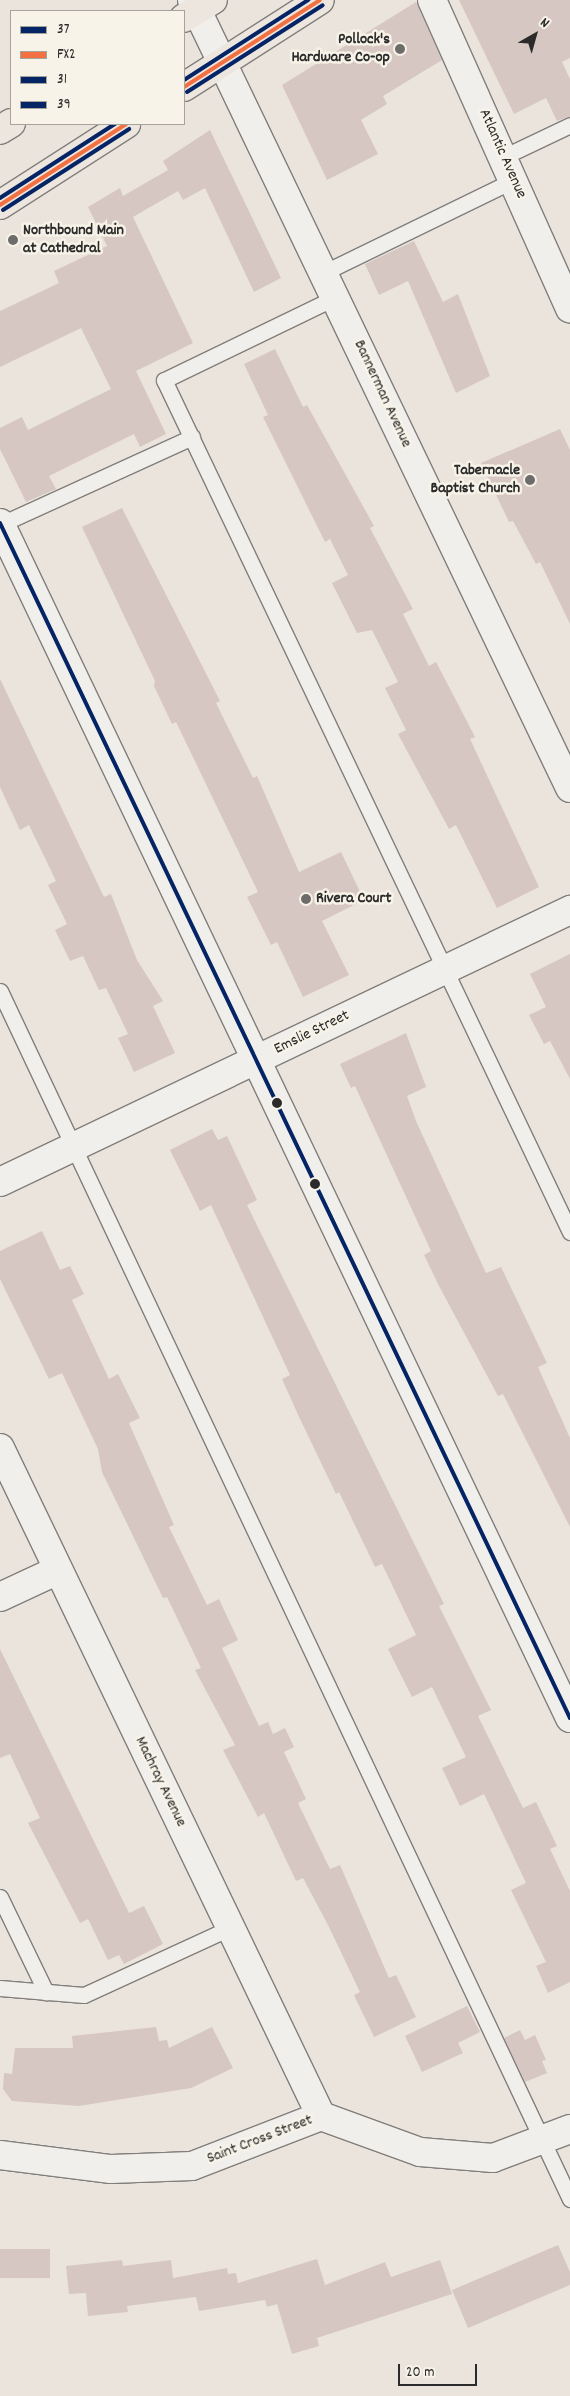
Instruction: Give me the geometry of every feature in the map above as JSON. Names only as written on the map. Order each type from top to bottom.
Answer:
[{"type":"main road","points":[[185,85],[320,0]]},
{"type":"main road","points":[[0,205],[124,125]]},
{"type":"street","name":"Atlantic Avenue","points":[[432,0],[509,168],[570,308]]},
{"type":"street","name":"Bannerman Avenue","points":[[196,7],[224,60],[570,788]]},
{"type":"street","points":[[0,524],[570,1718]]},
{"type":"street","name":"Emslie Street","points":[[0,1182],[570,910]]},
{"type":"street","name":"Machray Avenue","points":[[0,1448],[321,2116]]},
{"type":"street","points":[[0,1597],[58,1570]]},
{"type":"street","name":"Saint Cross Street","points":[[0,2155],[112,2169],[192,2166],[321,2116],[420,2152],[457,2158],[493,2158],[542,2142],[570,2129]]},
{"type":"lane","points":[[325,272],[509,168],[570,124]]},
{"type":"lane","points":[[336,297],[164,380],[570,1232]]},
{"type":"lane","points":[[0,524],[192,437]]},
{"type":"lane","points":[[0,991],[570,2198]]},
{"type":"lane","points":[[0,1897],[46,1992]]},
{"type":"lane","points":[[0,1988],[84,1995],[230,1928]]},
{"type":"building","points":[[459,0],[570,0],[570,58],[562,62],[570,79],[570,116],[557,121],[546,98],[514,114]]},
{"type":"building","points":[[416,2],[442,60],[383,96],[387,104],[361,120],[378,154],[327,180],[282,85]]},
{"type":"building","points":[[210,130],[281,278],[254,292],[205,188],[183,200],[178,191],[133,217],[193,343],[136,371],[166,434],[140,447],[134,434],[49,476],[56,489],[26,502],[0,449],[0,428],[22,417],[28,430],[111,389],[81,328],[0,367],[0,311],[59,283],[54,271],[107,246],[88,207],[120,188],[123,196],[168,170],[163,161]]},
{"type":"building","points":[[414,241],[443,302],[458,294],[490,376],[456,393],[408,281],[379,295],[365,264]]},
{"type":"building","points":[[275,349],[303,407],[307,405],[374,526],[370,528],[413,609],[403,614],[429,666],[436,662],[475,737],[470,739],[539,887],[497,908],[456,825],[449,829],[398,734],[406,730],[385,688],[398,682],[372,630],[357,633],[332,583],[348,575],[330,539],[325,542],[263,417],[268,415],[244,364]]},
{"type":"building","points":[[560,429],[570,450],[570,624],[540,562],[536,564],[513,521],[509,522],[481,463]]},
{"type":"building","points":[[122,508],[220,701],[216,703],[253,778],[257,776],[299,872],[341,852],[364,900],[322,921],[349,975],[303,997],[277,942],[271,945],[247,897],[258,892],[176,722],[172,724],[154,686],[155,681],[82,527]]},
{"type":"building","points":[[0,679],[104,897],[111,894],[137,960],[163,1001],[153,1006],[175,1053],[134,1072],[118,1038],[128,1034],[106,988],[99,990],[83,956],[70,961],[55,930],[67,924],[48,885],[56,881],[29,825],[20,830],[0,787]]},
{"type":"building","points":[[570,954],[570,1079],[550,1041],[544,1044],[529,1015],[546,1007],[530,974]]},
{"type":"building","points":[[406,1033],[426,1087],[407,1096],[416,1121],[486,1273],[501,1267],[547,1363],[538,1367],[570,1438],[570,1527],[503,1394],[498,1396],[439,1286],[424,1255],[431,1251],[355,1086],[351,1088],[340,1064]]},
{"type":"building","points":[[212,1129],[218,1140],[227,1136],[257,1200],[247,1205],[444,1604],[439,1606],[491,1710],[478,1716],[523,1808],[536,1802],[557,1846],[550,1849],[570,1891],[570,1982],[548,1993],[536,1966],[546,1962],[511,1890],[526,1883],[484,1794],[460,1806],[442,1768],[466,1757],[432,1687],[412,1697],[388,1649],[416,1635],[382,1564],[375,1567],[339,1492],[336,1494],[300,1419],[282,1379],[290,1375],[211,1205],[200,1211],[170,1150]]},
{"type":"building","points":[[42,1231],[60,1270],[70,1266],[84,1294],[72,1300],[109,1379],[118,1374],[140,1418],[129,1423],[174,1525],[169,1527],[207,1605],[219,1599],[238,1640],[222,1648],[259,1726],[268,1722],[273,1734],[285,1728],[294,1747],[284,1752],[306,1799],[298,1803],[330,1869],[340,1865],[389,1978],[396,1975],[416,2017],[374,2037],[354,1995],[360,1992],[328,1925],[303,1878],[296,1881],[264,1813],[258,1817],[223,1750],[235,1745],[195,1670],[201,1668],[167,1597],[163,1598],[102,1472],[98,1449],[62,1373],[49,1379],[0,1279],[0,1251]]},
{"type":"building","points":[[0,1649],[129,1913],[144,1906],[163,1944],[124,1964],[119,1955],[108,1960],[88,1919],[80,1923],[28,1823],[40,1818],[10,1754],[0,1758]]},
{"type":"building","points":[[467,2006],[480,2032],[458,2043],[463,2053],[422,2072],[405,2036]]},
{"type":"building","points":[[156,2027],[159,2041],[167,2040],[169,2048],[212,2027],[233,2068],[191,2088],[79,2106],[12,2101],[3,2089],[4,2073],[12,2074],[15,2048],[73,2048],[72,2036]]},
{"type":"building","points":[[520,2030],[525,2040],[535,2035],[546,2060],[542,2061],[547,2073],[525,2082],[504,2038]]},
{"type":"building","points":[[558,2245],[570,2272],[570,2285],[468,2328],[452,2290]]},
{"type":"building","points":[[0,2249],[50,2249],[50,2278],[0,2278]]},
{"type":"building","points":[[317,2259],[325,2285],[385,2262],[391,2277],[440,2260],[452,2294],[317,2338],[319,2346],[292,2354],[277,2304],[267,2307],[265,2300],[199,2311],[196,2297],[127,2306],[128,2312],[88,2316],[86,2293],[69,2294],[66,2266],[122,2260],[123,2266],[171,2260],[173,2278],[227,2268],[228,2274],[236,2273],[238,2283]]},
{"type":"transit line","name":"39","points":[[185,79],[308,0]]},
{"type":"transit line","name":"FX2","points":[[185,86],[320,0]]},
{"type":"transit line","name":"31","points":[[187,92],[323,5]]},
{"type":"transit line","name":"39","points":[[0,198],[113,125]]},
{"type":"transit line","name":"FX2","points":[[0,205],[124,125]]},
{"type":"transit line","name":"31","points":[[3,210],[129,129]]},
{"type":"transit line","name":"37","points":[[0,523],[570,1718]]},
{"type":"place","name":"Pollock's Hardware Co-op","points":[[400,49]]},
{"type":"place","name":"Northbound Main at Cathedral","points":[[13,240]]},
{"type":"place","name":"Tabernacle Baptist Church","points":[[530,480]]},
{"type":"place","name":"Rivera Court","points":[[306,899]]}]
